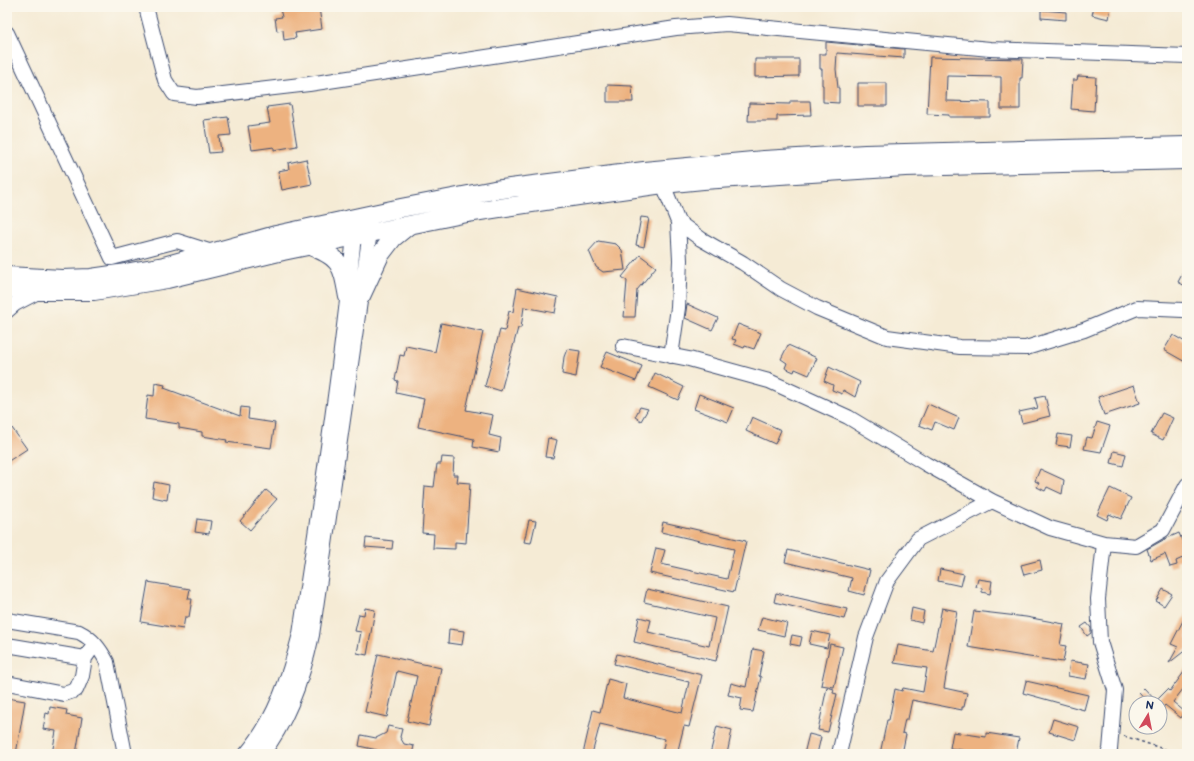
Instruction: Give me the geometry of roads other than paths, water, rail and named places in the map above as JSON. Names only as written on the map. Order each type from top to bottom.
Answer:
[{"type":"main road","points":[[7,288],[40,291],[94,291],[167,279],[308,245],[362,225],[494,190],[644,171],[764,160],[865,154],[1187,146]]},
{"type":"main road","points":[[7,276],[62,279],[91,278],[164,266],[276,235],[362,225],[410,224],[519,205],[663,184],[905,167],[1187,160]]},
{"type":"main road","points":[[355,297],[380,255],[393,238],[410,224]]},
{"type":"main road","points":[[308,245],[326,252],[338,261],[344,277],[355,297]]},
{"type":"street","points":[[146,7],[165,80],[169,88],[174,94],[197,97],[309,84],[676,28],[727,24],[990,49],[1187,56]]},
{"type":"street","points":[[7,33],[112,258],[177,241],[215,253]]},
{"type":"street","points":[[663,184],[678,222],[680,260],[678,308],[671,356]]},
{"type":"street","points":[[678,222],[701,239],[743,263],[781,289],[817,308],[887,337],[960,347],[1026,348],[1084,330],[1137,308],[1187,311]]},
{"type":"street","points":[[262,754],[286,716],[307,661],[312,635],[355,297],[362,225]]},
{"type":"street","points":[[7,311],[15,304],[40,291]]},
{"type":"street","points":[[246,754],[266,726],[274,709],[291,668],[300,634],[335,400],[355,297]]},
{"type":"street","points":[[623,346],[671,356],[769,381],[848,416],[926,464],[992,501],[1050,528],[1104,543],[1136,546],[1163,530],[1187,485]]},
{"type":"street","points":[[839,754],[866,638],[887,581],[918,539],[992,501]]},
{"type":"street","points":[[1104,543],[1098,599],[1099,635],[1115,690],[1112,732],[1110,750],[1108,754]]},
{"type":"street","points":[[7,620],[79,632],[89,637],[101,651],[107,662],[125,754]]},
{"type":"street","points":[[7,683],[64,694],[76,690],[82,676],[85,658],[95,644]]},
{"type":"street","points":[[7,645],[85,658]]}]
